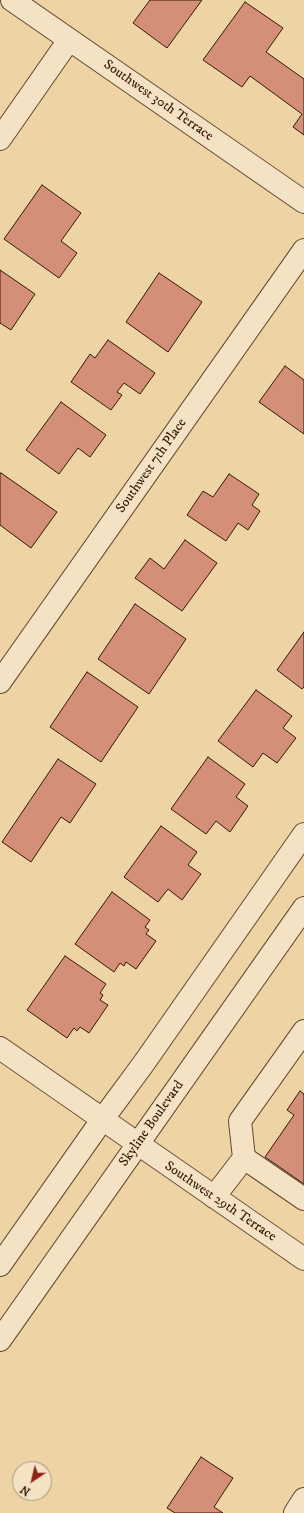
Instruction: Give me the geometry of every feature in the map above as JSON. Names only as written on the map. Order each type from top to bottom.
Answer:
[{"type":"street","name":"Southwest 30th Terrace","points":[[12,0],[304,202]]},
{"type":"street","points":[[0,139],[69,40]]},
{"type":"street","name":"Southwest 7th Place","points":[[0,682],[304,250]]},
{"type":"street","points":[[0,1265],[144,1063],[304,834]]},
{"type":"street","name":"Skyline Boulevard","points":[[0,1340],[304,908]]},
{"type":"street","points":[[214,1197],[244,1158],[240,1121],[304,1031]]},
{"type":"street","points":[[0,1048],[102,1120]]},
{"type":"street","name":"Southwest 29th Terrace","points":[[102,1120],[304,1259]]},
{"type":"street","points":[[244,1158],[304,1199]]},
{"type":"street","points":[[295,1513],[304,1500]]},
{"type":"building","points":[[150,0],[202,0],[167,48],[133,23]]},
{"type":"building","points":[[245,2],[283,28],[266,52],[304,79],[304,135],[293,127],[302,114],[250,76],[242,87],[203,60]]},
{"type":"building","points":[[42,185],[81,213],[61,241],[77,253],[59,278],[4,239]]},
{"type":"building","points":[[0,270],[35,294],[11,330],[0,323]]},
{"type":"building","points":[[159,273],[202,302],[168,352],[126,322]]},
{"type":"building","points":[[108,340],[155,373],[140,394],[124,383],[117,392],[122,395],[111,410],[71,382],[90,354],[95,358]]},
{"type":"building","points":[[285,366],[304,380],[304,434],[259,402]]},
{"type":"building","points":[[61,402],[106,435],[90,457],[78,448],[59,474],[26,450]]},
{"type":"building","points":[[1,473],[57,512],[31,548],[0,525]]},
{"type":"building","points":[[229,474],[259,494],[252,505],[260,511],[248,530],[238,523],[226,541],[187,515],[203,491],[213,497]]},
{"type":"building","points":[[185,540],[217,563],[182,611],[135,578],[150,558],[164,569]]},
{"type":"building","points":[[135,604],[186,639],[149,694],[98,659]]},
{"type":"building","points":[[304,632],[304,687],[302,689],[277,670]]},
{"type":"building","points":[[87,672],[138,707],[101,762],[50,727]]},
{"type":"building","points":[[256,690],[292,716],[283,728],[296,738],[277,763],[263,753],[253,767],[218,741]]},
{"type":"building","points":[[208,757],[245,784],[236,797],[248,806],[230,832],[216,821],[206,834],[171,809]]},
{"type":"building","points":[[58,759],[96,784],[70,823],[61,817],[31,862],[2,842]]},
{"type":"building","points":[[161,826],[197,852],[188,865],[201,874],[182,900],[168,889],[158,902],[124,877]]},
{"type":"building","points":[[112,892],[150,920],[145,927],[149,930],[146,934],[156,941],[136,969],[126,962],[124,966],[120,963],[114,972],[75,944]]},
{"type":"building","points":[[65,956],[106,984],[100,993],[103,995],[100,1000],[108,1005],[89,1033],[80,1027],[77,1031],[74,1028],[67,1038],[27,1010]]},
{"type":"building","points":[[300,1091],[304,1094],[304,1184],[265,1157],[294,1115],[287,1110]]},
{"type":"building","points":[[201,1457],[233,1478],[214,1507],[223,1513],[175,1513],[167,1508]]}]
